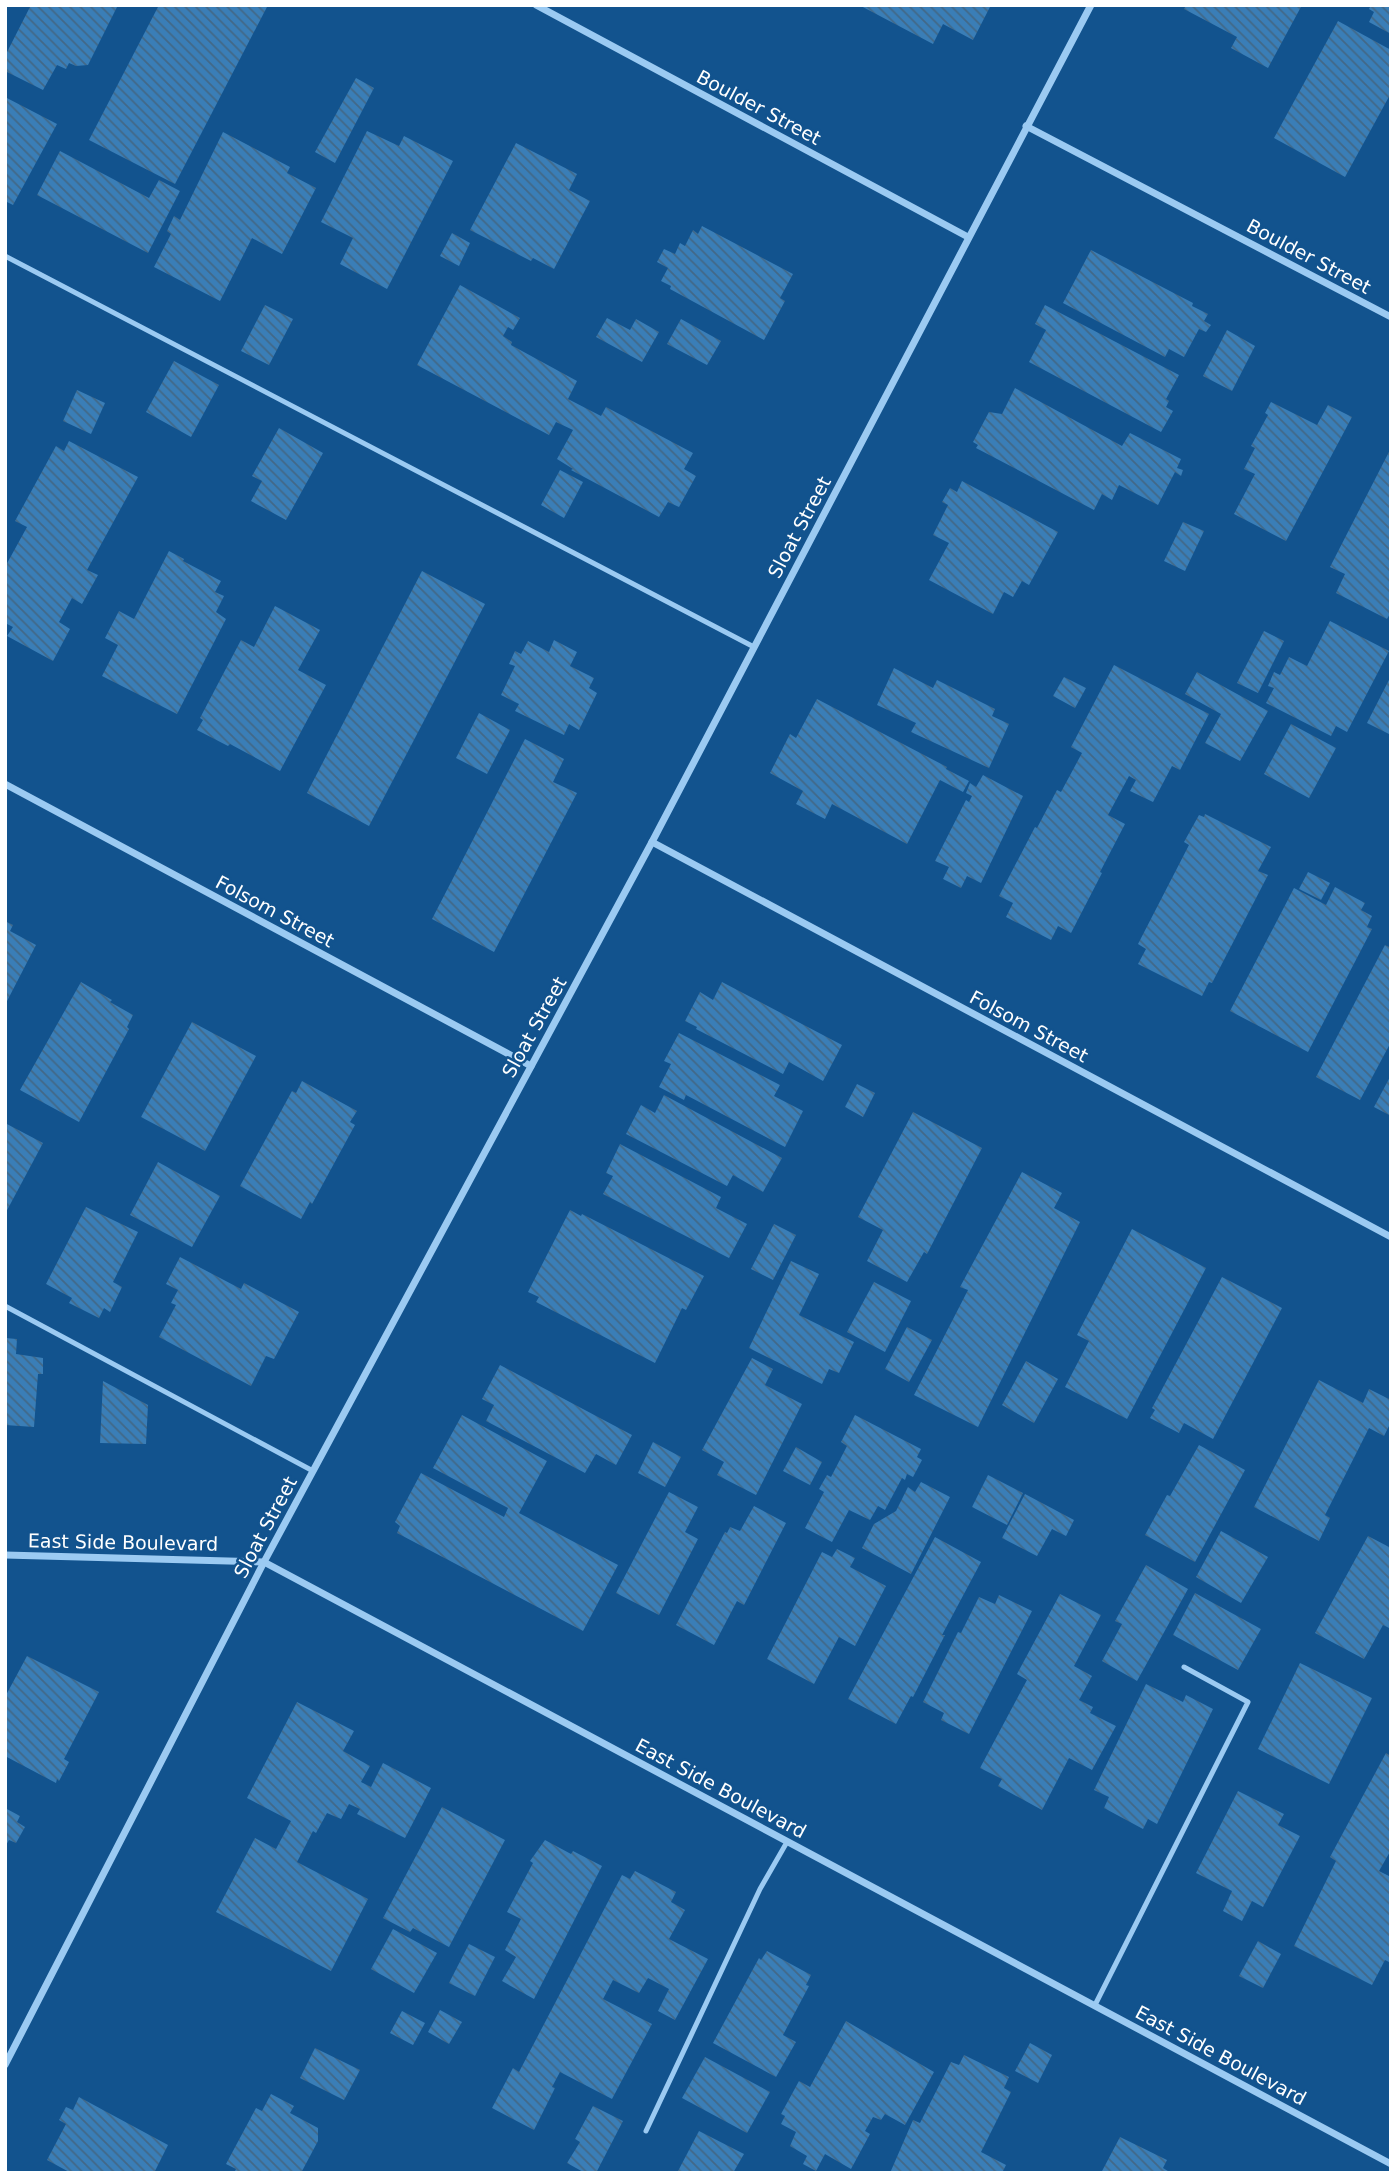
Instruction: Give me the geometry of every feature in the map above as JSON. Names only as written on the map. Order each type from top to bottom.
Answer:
[{"type":"street","name":"Boulder Street","points":[[536,5],[968,237]]},
{"type":"street","name":"Sloat Street","points":[[5,2065],[264,1562],[652,842],[1091,5]]},
{"type":"street","name":"Boulder Street","points":[[1026,126],[1391,317]]},
{"type":"street","name":"Folsom Street","points":[[5,784],[531,1066]]},
{"type":"street","name":"Folsom Street","points":[[652,842],[1391,1237]]},
{"type":"street","name":"East Side Boulevard","points":[[5,1555],[264,1562],[1391,2164]]},
{"type":"lane","points":[[5,256],[754,647]]},
{"type":"lane","points":[[5,1306],[313,1471]]},
{"type":"lane","points":[[1095,2005],[1248,1702],[1184,1667]]},
{"type":"lane","points":[[646,2132],[760,1889],[787,1842]]},
{"type":"building","points":[[31,5],[118,5],[88,65],[76,66],[69,63],[66,69],[57,65],[43,90],[5,71],[5,56]]},
{"type":"building","points":[[159,5],[268,5],[175,184],[89,140]]},
{"type":"building","points":[[859,5],[991,5],[973,40],[943,24],[933,44]]},
{"type":"building","points":[[1186,5],[1302,5],[1268,68],[1231,48],[1237,37],[1184,9]]},
{"type":"building","points":[[1371,5],[1391,5],[1391,34],[1369,22],[1374,12],[1369,9]]},
{"type":"building","points":[[1338,21],[1391,50],[1391,93],[1345,177],[1274,138]]},
{"type":"building","points":[[356,78],[374,88],[335,163],[315,152]]},
{"type":"building","points":[[5,97],[57,124],[13,205],[5,201]]},
{"type":"building","points":[[367,131],[399,146],[404,136],[453,161],[387,289],[340,264],[353,238],[321,222]]},
{"type":"building","points":[[223,132],[290,167],[287,173],[316,188],[282,254],[252,238],[220,301],[154,267],[171,234],[167,231],[174,216],[180,220]]},
{"type":"building","points":[[516,143],[577,174],[569,190],[590,201],[554,269],[533,258],[531,261],[470,230]]},
{"type":"building","points":[[60,151],[149,198],[159,180],[180,191],[148,253],[37,195]]},
{"type":"building","points":[[702,226],[793,274],[780,298],[785,301],[764,340],[670,289],[671,286],[661,281],[668,268],[657,262],[664,249],[675,254],[680,243],[685,246],[693,230],[698,234]]},
{"type":"building","points":[[452,233],[470,243],[459,266],[440,256]]},
{"type":"building","points":[[1091,250],[1193,303],[1192,306],[1208,314],[1204,321],[1211,325],[1206,332],[1199,329],[1184,357],[1169,349],[1165,357],[1063,303]]},
{"type":"building","points":[[460,285],[520,318],[513,330],[508,327],[503,336],[512,342],[511,345],[577,381],[568,399],[601,416],[606,407],[693,453],[684,469],[696,476],[679,507],[668,502],[659,517],[571,470],[573,469],[557,459],[573,430],[556,422],[549,435],[417,365]]},
{"type":"building","points":[[265,305],[293,319],[269,365],[241,351]]},
{"type":"building","points":[[1045,305],[1179,375],[1166,399],[1169,401],[1166,407],[1173,411],[1161,432],[1029,362],[1046,330],[1035,324]]},
{"type":"building","points":[[607,318],[630,330],[636,319],[659,332],[642,362],[596,337]]},
{"type":"building","points":[[681,319],[721,341],[707,365],[667,344]]},
{"type":"building","points":[[1227,330],[1255,346],[1232,391],[1203,376]]},
{"type":"building","points":[[174,361],[219,385],[191,437],[146,412]]},
{"type":"building","points":[[1015,388],[1122,446],[1130,433],[1181,459],[1177,468],[1183,470],[1181,476],[1175,472],[1158,505],[1119,485],[1112,500],[1102,494],[1094,510],[976,448],[978,445],[973,442],[989,412],[1002,414]]},
{"type":"building","points":[[77,390],[105,403],[91,434],[63,421]]},
{"type":"building","points":[[1271,402],[1317,425],[1328,405],[1352,417],[1286,541],[1234,514],[1255,474],[1244,469],[1255,448],[1251,446],[1268,415],[1265,413]]},
{"type":"building","points":[[279,428],[323,453],[286,520],[251,501],[262,481],[252,476]]},
{"type":"building","points":[[69,441],[138,477],[87,570],[98,575],[82,604],[72,598],[59,622],[70,629],[53,661],[7,636],[13,627],[5,623],[5,567],[27,527],[15,521],[56,446],[64,451]]},
{"type":"building","points":[[1391,448],[1391,612],[1387,619],[1336,593],[1345,574],[1330,567]]},
{"type":"building","points":[[560,470],[583,482],[564,518],[541,505]]},
{"type":"building","points":[[962,481],[1058,532],[1029,585],[1022,581],[1013,597],[1004,592],[993,614],[929,580],[949,543],[933,535],[948,505],[942,502],[950,488],[957,492]]},
{"type":"building","points":[[1183,522],[1204,531],[1185,571],[1164,561]]},
{"type":"building","points":[[169,551],[221,581],[215,592],[224,596],[216,612],[226,619],[177,714],[102,676],[118,645],[105,638],[119,611],[134,619]]},
{"type":"building","points":[[422,571],[485,604],[369,826],[307,793]]},
{"type":"building","points":[[275,606],[320,630],[298,670],[326,685],[280,771],[197,730],[203,720],[200,718],[241,640],[254,647]]},
{"type":"building","points":[[1330,621],[1389,651],[1347,732],[1336,726],[1331,736],[1266,703],[1274,688],[1268,686],[1274,672],[1280,675],[1289,657],[1307,666]]},
{"type":"building","points":[[1264,631],[1284,641],[1258,693],[1237,683]]},
{"type":"building","points":[[554,640],[577,652],[570,666],[594,678],[589,688],[597,693],[579,730],[569,724],[564,735],[515,711],[519,704],[501,695],[515,666],[509,664],[515,651],[521,654],[528,641],[549,652]]},
{"type":"building","points":[[1114,665],[1209,714],[1180,770],[1172,766],[1153,802],[1130,791],[1136,780],[1129,776],[1108,815],[1125,824],[1100,872],[1102,873],[1071,933],[1058,926],[1051,940],[1006,917],[1013,903],[999,896],[1035,827],[1037,828],[1057,790],[1061,792],[1082,753],[1071,747]]},
{"type":"building","points":[[894,668],[933,688],[937,680],[995,709],[992,716],[1009,724],[989,768],[911,732],[916,723],[877,705]]},
{"type":"building","points":[[1197,672],[1268,711],[1240,761],[1205,743],[1221,714],[1185,694]]},
{"type":"building","points":[[1391,676],[1391,735],[1367,723]]},
{"type":"building","points":[[1064,677],[1086,688],[1075,708],[1053,696]]},
{"type":"building","points":[[817,699],[969,781],[963,792],[940,780],[907,844],[832,804],[825,819],[796,804],[803,791],[770,773],[790,734],[796,738]]},
{"type":"building","points":[[479,713],[510,730],[487,774],[456,758]]},
{"type":"building","points":[[1291,724],[1336,748],[1309,798],[1264,774]]},
{"type":"building","points":[[525,739],[564,759],[553,782],[577,793],[494,952],[432,919]]},
{"type":"building","points":[[983,775],[1023,796],[981,883],[967,876],[961,888],[943,879],[949,867],[935,861],[966,800],[969,802],[972,796],[966,793],[970,783],[976,787]]},
{"type":"building","points":[[1205,814],[1271,847],[1258,871],[1268,875],[1212,983],[1209,982],[1202,996],[1138,964],[1146,949],[1138,944],[1189,845],[1184,842],[1199,815],[1204,817]]},
{"type":"building","points":[[1308,872],[1330,883],[1321,900],[1299,889]]},
{"type":"building","points":[[1335,887],[1365,903],[1361,910],[1372,916],[1367,927],[1372,929],[1308,1052],[1230,1011],[1294,888],[1326,905]]},
{"type":"building","points":[[5,921],[13,925],[10,931],[36,945],[5,1005]]},
{"type":"building","points":[[1385,945],[1391,948],[1391,1042],[1360,1100],[1316,1077]]},
{"type":"building","points":[[81,982],[133,1015],[127,1027],[129,1029],[79,1122],[20,1090]]},
{"type":"building","points":[[722,982],[842,1045],[823,1081],[789,1062],[783,1074],[685,1021],[700,992],[713,1000]]},
{"type":"building","points":[[192,1022],[256,1056],[205,1151],[141,1117]]},
{"type":"building","points":[[679,1033],[780,1085],[774,1096],[803,1111],[785,1147],[686,1095],[684,1100],[659,1087],[671,1064],[664,1061]]},
{"type":"building","points":[[1391,1075],[1391,1116],[1374,1107]]},
{"type":"building","points":[[302,1081],[357,1111],[350,1122],[355,1125],[301,1219],[240,1186],[292,1091],[296,1093]]},
{"type":"building","points":[[857,1084],[875,1093],[863,1117],[845,1107]]},
{"type":"building","points":[[664,1095],[782,1158],[763,1192],[733,1175],[727,1186],[626,1134],[641,1105],[655,1113]]},
{"type":"building","points":[[913,1112],[982,1148],[927,1254],[924,1252],[907,1282],[867,1261],[883,1230],[858,1217]]},
{"type":"building","points":[[5,1123],[43,1143],[5,1214]]},
{"type":"building","points":[[620,1144],[721,1197],[716,1208],[747,1224],[729,1258],[603,1194],[613,1176],[606,1173]]},
{"type":"building","points":[[158,1162],[220,1196],[192,1247],[130,1215]]},
{"type":"building","points":[[1022,1172],[1062,1193],[1054,1208],[1080,1222],[978,1427],[914,1395],[968,1290],[960,1287]]},
{"type":"building","points":[[86,1207],[138,1232],[113,1282],[122,1287],[110,1312],[104,1308],[99,1318],[69,1303],[72,1298],[46,1284]]},
{"type":"building","points":[[570,1210],[704,1276],[686,1310],[682,1308],[655,1363],[536,1302],[539,1297],[528,1292]]},
{"type":"building","points":[[774,1224],[796,1235],[773,1280],[751,1269]]},
{"type":"building","points":[[1132,1229],[1206,1268],[1127,1419],[1065,1387],[1089,1341],[1077,1335]]},
{"type":"building","points":[[180,1257],[241,1289],[244,1283],[299,1312],[274,1359],[266,1356],[251,1386],[159,1337],[176,1305],[171,1303],[178,1290],[166,1284]]},
{"type":"building","points":[[791,1261],[819,1274],[799,1315],[854,1342],[839,1373],[829,1369],[822,1384],[749,1348]]},
{"type":"building","points":[[1222,1277],[1282,1308],[1213,1439],[1184,1423],[1179,1433],[1150,1418],[1155,1410],[1152,1408]]},
{"type":"building","points":[[874,1282],[911,1301],[885,1352],[847,1332]]},
{"type":"building","points":[[907,1327],[932,1340],[909,1382],[885,1369]]},
{"type":"building","points":[[5,1338],[17,1339],[16,1354],[43,1358],[43,1374],[38,1374],[34,1427],[5,1425]]},
{"type":"building","points":[[752,1358],[773,1369],[765,1385],[802,1404],[756,1495],[717,1475],[724,1462],[702,1450]]},
{"type":"building","points":[[1026,1361],[1058,1379],[1034,1423],[1002,1405]]},
{"type":"building","points":[[500,1365],[632,1435],[616,1465],[596,1454],[585,1473],[486,1421],[494,1405],[482,1399]]},
{"type":"building","points":[[1319,1380],[1363,1403],[1369,1389],[1391,1400],[1391,1422],[1384,1436],[1369,1428],[1325,1515],[1330,1518],[1319,1541],[1254,1507]]},
{"type":"building","points":[[103,1381],[148,1405],[146,1444],[100,1443]]},
{"type":"building","points":[[462,1415],[547,1461],[519,1513],[618,1565],[583,1631],[397,1533],[400,1526],[395,1522],[421,1473],[504,1517],[508,1508],[433,1468]]},
{"type":"building","points":[[855,1415],[921,1449],[917,1457],[922,1460],[913,1477],[907,1474],[905,1480],[902,1478],[885,1510],[878,1506],[870,1520],[849,1510],[832,1542],[805,1528],[824,1492],[819,1489],[827,1475],[831,1477],[847,1446],[841,1442]]},
{"type":"building","points":[[653,1442],[681,1457],[665,1487],[638,1473]]},
{"type":"building","points":[[1199,1445],[1245,1470],[1195,1562],[1145,1535]]},
{"type":"building","points":[[796,1447],[822,1462],[810,1485],[783,1471]]},
{"type":"building","points":[[988,1475],[1023,1493],[1007,1525],[972,1507]]},
{"type":"building","points":[[921,1482],[950,1497],[911,1574],[862,1548],[874,1524],[896,1511],[908,1487],[915,1492]]},
{"type":"building","points":[[669,1492],[698,1507],[685,1532],[698,1539],[659,1615],[616,1593]]},
{"type":"building","points":[[1025,1494],[1074,1520],[1066,1536],[1052,1529],[1037,1556],[1002,1538]]},
{"type":"building","points":[[754,1506],[786,1523],[744,1605],[737,1601],[714,1645],[676,1625],[725,1532],[727,1533],[730,1527],[740,1531]]},
{"type":"building","points":[[1221,1531],[1268,1557],[1241,1603],[1196,1577]]},
{"type":"building","points":[[1368,1536],[1391,1548],[1391,1629],[1383,1625],[1364,1659],[1315,1633]]},
{"type":"building","points":[[935,1537],[981,1562],[913,1697],[911,1696],[896,1724],[848,1699]]},
{"type":"building","points":[[837,1549],[855,1558],[850,1567],[886,1586],[855,1646],[839,1637],[814,1684],[767,1659],[822,1552],[832,1557]]},
{"type":"building","points":[[1146,1565],[1188,1589],[1137,1681],[1102,1661],[1122,1624],[1115,1621]]},
{"type":"building","points":[[1195,1593],[1261,1629],[1238,1670],[1173,1635]]},
{"type":"building","points":[[1060,1594],[1101,1615],[1074,1666],[1092,1676],[1079,1700],[1093,1707],[1090,1713],[1116,1726],[1092,1770],[1069,1758],[1042,1810],[998,1786],[1002,1779],[980,1768],[1027,1680],[1017,1674]]},
{"type":"building","points":[[999,1595],[1032,1611],[969,1734],[941,1720],[944,1713],[923,1702],[979,1597],[995,1604]]},
{"type":"building","points":[[27,1656],[99,1692],[64,1759],[69,1762],[56,1783],[5,1756],[5,1697]]},
{"type":"building","points":[[1300,1663],[1372,1698],[1329,1784],[1258,1749]]},
{"type":"building","points":[[1146,1684],[1183,1702],[1186,1695],[1213,1709],[1157,1824],[1148,1819],[1143,1829],[1104,1808],[1109,1797],[1094,1790]]},
{"type":"building","points":[[297,1702],[354,1731],[343,1751],[370,1766],[361,1782],[371,1787],[383,1763],[431,1788],[405,1838],[357,1814],[360,1809],[349,1804],[341,1819],[327,1813],[316,1833],[313,1831],[297,1862],[368,1899],[331,1971],[216,1912],[255,1838],[276,1849],[291,1821],[247,1798]]},
{"type":"building","points":[[1391,1751],[1391,1850],[1379,1871],[1391,1877],[1391,1958],[1389,1962],[1385,1960],[1372,1985],[1294,1946],[1336,1861],[1330,1857],[1386,1753],[1389,1755]]},
{"type":"building","points":[[1238,1791],[1284,1814],[1278,1825],[1300,1836],[1263,1907],[1252,1901],[1242,1921],[1223,1911],[1232,1891],[1196,1873]]},
{"type":"building","points":[[442,1807],[505,1840],[449,1947],[413,1928],[410,1932],[383,1918]]},
{"type":"building","points":[[5,1808],[20,1816],[17,1822],[25,1827],[16,1843],[9,1840],[5,1847]]},
{"type":"building","points":[[545,1840],[602,1866],[534,1999],[502,1981],[516,1957],[505,1950],[521,1919],[507,1912],[533,1863],[530,1861]]},
{"type":"building","points":[[635,1871],[676,1892],[671,1902],[685,1910],[669,1939],[708,1959],[675,2020],[658,2011],[669,1989],[648,1978],[639,1993],[613,1980],[603,1999],[652,2024],[612,2099],[560,2072],[534,2130],[492,2108],[513,2068],[519,2072],[622,1875],[630,1879]]},
{"type":"building","points":[[393,1929],[437,1953],[414,1993],[371,1969]]},
{"type":"building","points":[[1258,1941],[1281,1954],[1263,1988],[1239,1976]]},
{"type":"building","points":[[469,1944],[495,1957],[475,1996],[449,1983]]},
{"type":"building","points":[[767,1951],[811,1975],[806,1985],[809,1986],[783,2035],[796,2042],[776,2077],[713,2043],[759,1958],[761,1960]]},
{"type":"building","points":[[440,2010],[462,2022],[449,2044],[428,2032]]},
{"type":"building","points":[[402,2011],[425,2023],[413,2045],[390,2033]]},
{"type":"building","points":[[846,2021],[934,2072],[905,2125],[885,2114],[881,2120],[873,2117],[865,2131],[870,2134],[851,2169],[825,2154],[816,2171],[803,2164],[807,2156],[790,2146],[796,2132],[781,2124],[785,2116],[781,2114],[799,2081],[810,2087]]},
{"type":"building","points":[[1030,2043],[1052,2055],[1038,2083],[1015,2071]]},
{"type":"building","points":[[315,2048],[360,2070],[344,2100],[300,2078]]},
{"type":"building","points":[[964,2055],[1009,2077],[1004,2088],[1011,2092],[981,2152],[1006,2165],[1002,2173],[890,2173],[913,2120],[920,2123],[951,2062],[959,2065]]},
{"type":"building","points":[[705,2057],[770,2092],[747,2133],[682,2098]]},
{"type":"building","points":[[271,2094],[294,2106],[290,2113],[318,2128],[318,2141],[301,2173],[234,2173],[236,2169],[226,2164],[256,2108],[262,2111]]},
{"type":"building","points":[[79,2097],[168,2145],[154,2173],[71,2173],[47,2160],[66,2124],[59,2120],[66,2107],[73,2110]]},
{"type":"building","points":[[593,2106],[623,2121],[596,2173],[585,2173],[567,2163],[580,2142],[575,2139]]},
{"type":"building","points":[[699,2131],[744,2154],[733,2173],[677,2173]]},
{"type":"building","points":[[1120,2137],[1167,2160],[1163,2168],[1171,2173],[1101,2173]]}]
